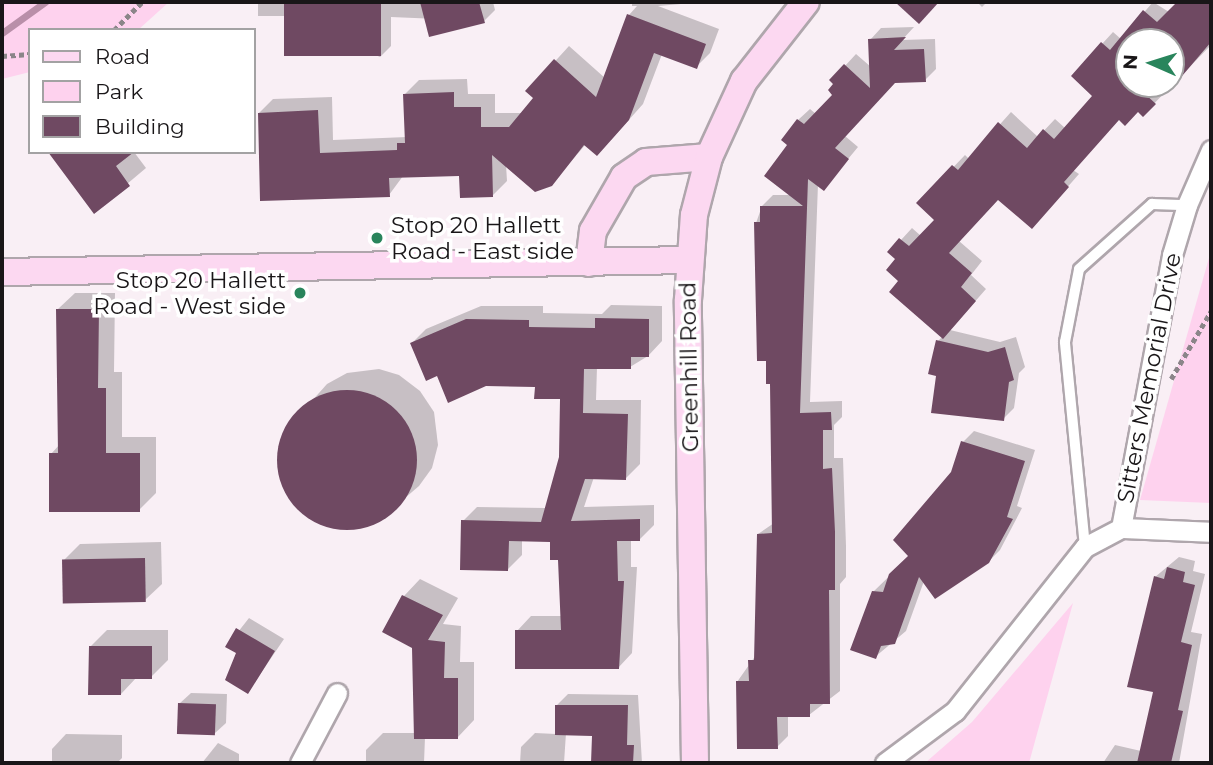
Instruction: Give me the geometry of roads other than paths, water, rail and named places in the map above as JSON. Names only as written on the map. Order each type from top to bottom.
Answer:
[{"type":"main road","name":"Greenhill Road","points":[[695,763],[689,260],[694,215],[709,157],[744,81],[799,4]]},
{"type":"main road","points":[[589,263],[593,231],[624,177],[646,162],[709,157]]},
{"type":"main road","points":[[2,272],[689,260]]},
{"type":"street","name":"Sitters Memorial Drive","points":[[885,763],[955,711],[1085,547],[1121,528],[1172,255],[1187,205],[1211,149]]},
{"type":"street","points":[[1121,528],[1211,532]]},
{"type":"street","points":[[300,763],[337,693]]},
{"type":"lane","points":[[1085,547],[1065,342],[1079,269],[1152,204],[1187,205]]},
{"type":"waterway","points":[[2,33],[45,2]]},
{"type":"place","name":"Stop 20 Hallett Road - East side","points":[[377,238]]},
{"type":"place","name":"Stop 20 Hallett Road - West side","points":[[300,293]]}]
